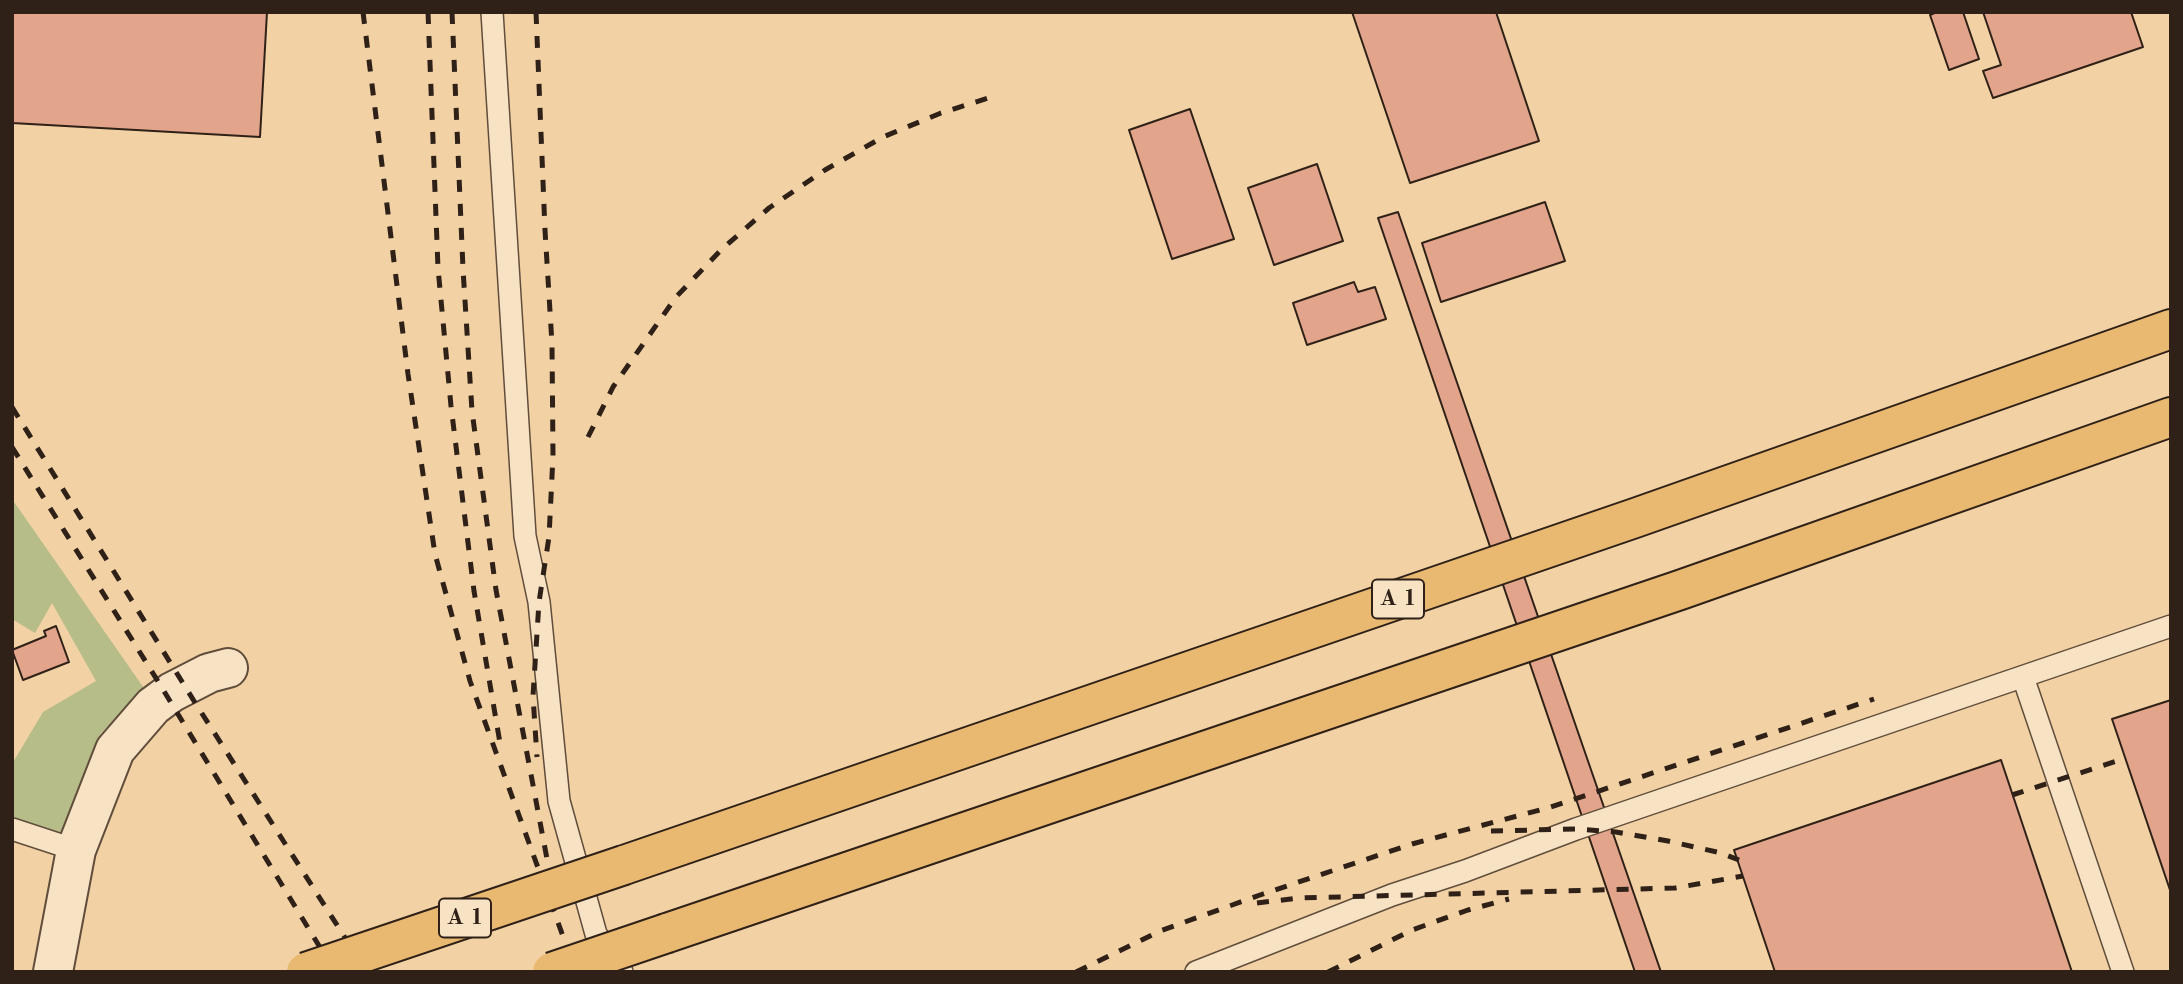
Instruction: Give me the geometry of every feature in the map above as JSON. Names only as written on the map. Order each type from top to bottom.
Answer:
[{"type":"highway","name":"A 1","points":[[306,972],[1609,527],[2171,329]]},
{"type":"highway","points":[[552,972],[1680,590],[2171,417]]},
{"type":"street","points":[[53,972],[76,850],[115,750],[153,706],[172,692],[209,673],[228,668]]},
{"type":"lane","points":[[492,12],[525,536],[539,603],[559,801],[596,934],[622,972]]},
{"type":"lane","points":[[1196,972],[1392,895],[1576,829],[2171,626]]},
{"type":"lane","points":[[2023,677],[2123,972]]},
{"type":"lane","points":[[12,829],[76,850]]},
{"type":"green space","points":[[12,499],[146,691],[101,733],[60,836],[12,818],[12,764],[43,712],[96,681],[52,603],[35,633],[12,619]]},
{"type":"building","points":[[12,12],[267,12],[260,137],[12,123]]},
{"type":"building","points":[[1352,12],[1496,12],[1539,141],[1410,183]]},
{"type":"building","points":[[1937,12],[1963,12],[1979,59],[1949,70],[1930,15]]},
{"type":"building","points":[[1983,12],[2131,12],[2143,47],[1993,98],[1983,71],[2001,65]]},
{"type":"building","points":[[1190,109],[1234,239],[1172,259],[1129,130]]},
{"type":"building","points":[[1317,164],[1343,241],[1274,265],[1248,188]]},
{"type":"building","points":[[1545,202],[1565,261],[1441,302],[1422,243]]},
{"type":"building","points":[[1398,212],[1661,972],[1635,972],[1378,218]]},
{"type":"building","points":[[1354,282],[1358,292],[1375,287],[1386,319],[1307,345],[1293,303]]},
{"type":"building","points":[[56,626],[69,662],[23,680],[12,650],[46,636],[44,631]]},
{"type":"building","points":[[2171,700],[2171,893],[2112,719]]},
{"type":"building","points":[[2001,760],[2072,972],[1775,972],[1734,850]]},
{"type":"railway","points":[[363,12],[408,374],[435,554],[470,681],[576,972]]},
{"type":"railway","points":[[428,12],[438,268],[451,406],[474,591],[500,743]]},
{"type":"railway","points":[[452,12],[472,411],[496,590],[551,880]]},
{"type":"railway","points":[[536,12],[552,344],[553,456],[549,537],[539,602],[533,696],[537,757]]},
{"type":"railway","points":[[588,437],[613,387],[676,297],[722,249],[769,208],[825,170],[883,137],[941,113],[998,95]]},
{"type":"railway","points":[[12,407],[194,701],[367,972]]},
{"type":"railway","points":[[12,447],[335,972]]},
{"type":"railway","points":[[1076,972],[1160,931],[1260,895],[1412,844],[1551,807],[1874,699]]},
{"type":"railway","points":[[2012,795],[2123,759]]},
{"type":"railway","points":[[1491,831],[1576,829],[1616,832],[1721,853],[1739,860]]},
{"type":"railway","points":[[1257,903],[1299,898],[1675,888],[1743,876]]},
{"type":"railway","points":[[1328,972],[1412,930],[1509,899]]}]
